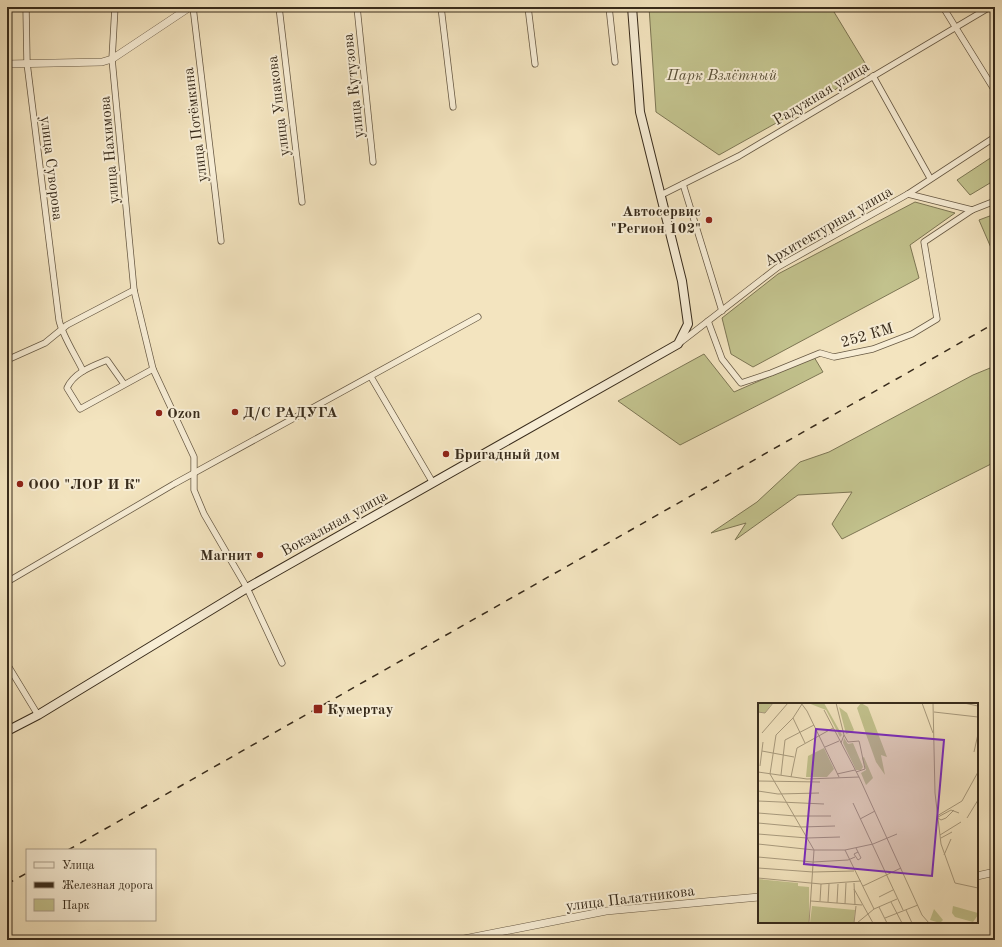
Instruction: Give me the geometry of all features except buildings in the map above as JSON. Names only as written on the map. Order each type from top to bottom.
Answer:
[{"type":"main road","points":[[632,7],[640,112],[682,281],[688,324],[678,344]]},
{"type":"main road","name":"Вокзальная улица","points":[[7,731],[38,715],[247,588],[678,344]]},
{"type":"street","name":"улица Суворова","points":[[26,7],[26,63],[62,331]]},
{"type":"street","name":"улица Нахимова","points":[[115,7],[115,33],[112,58],[134,290],[153,369],[194,457],[194,490],[204,514],[247,588],[282,663]]},
{"type":"street","points":[[7,64],[102,62],[112,58],[190,7]]},
{"type":"street","name":"улица Потёмкина","points":[[193,7],[221,241]]},
{"type":"street","name":"улица Ушакова","points":[[279,7],[302,202]]},
{"type":"street","name":"улица Кутузова","points":[[357,7],[373,162]]},
{"type":"street","points":[[441,7],[453,106]]},
{"type":"street","points":[[528,7],[535,64]]},
{"type":"street","points":[[610,7],[615,62]]},
{"type":"street","points":[[943,7],[995,91]]},
{"type":"street","name":"Радужная улица","points":[[661,195],[739,156],[990,7]]},
{"type":"street","points":[[873,76],[930,178]]},
{"type":"street","name":"Архитектурная улица","points":[[678,344],[778,267],[908,194],[930,178],[995,137]]},
{"type":"street","points":[[683,184],[722,311]]},
{"type":"street","points":[[908,194],[972,210],[995,202]]},
{"type":"street","name":"252 КМ","points":[[708,321],[722,359],[741,383],[771,373],[820,353],[834,357],[873,349],[912,334],[937,319],[924,242],[972,210]]},
{"type":"street","points":[[7,360],[44,343],[62,331],[67,325],[134,290]]},
{"type":"street","points":[[7,582],[174,484],[478,317]]},
{"type":"street","points":[[62,331],[84,371]]},
{"type":"street","points":[[124,384],[108,360],[84,371],[70,381],[67,388],[80,410],[153,369]]},
{"type":"street","points":[[371,377],[433,483]]},
{"type":"street","points":[[7,664],[38,715]]},
{"type":"street","points":[[978,876],[995,872]]},
{"type":"street","name":"улица Палатникова","points":[[459,940],[606,911],[758,897]]},
{"type":"green space","name":"Парк Взлётный","points":[[649,7],[831,7],[868,68],[830,93],[719,155],[656,112]]},
{"type":"green space","points":[[995,155],[995,180],[970,195],[957,180]]},
{"type":"green space","points":[[915,202],[955,213],[910,245],[919,278],[753,367],[731,354],[722,318],[778,274]]},
{"type":"green space","points":[[995,214],[995,257],[979,220]]},
{"type":"green space","points":[[704,354],[734,392],[814,357],[823,372],[680,445],[618,401]]},
{"type":"green space","points":[[995,366],[995,462],[842,539],[832,524],[852,492],[798,495],[735,540],[746,523],[711,533],[757,502],[800,462],[829,452],[973,375]]},
{"type":"railway","points":[[70,849],[995,323]]},
{"type":"railway","points":[[7,884],[26,874]]},
{"type":"place","name":"Автосервис \"Регион 102\"","points":[[709,220]]},
{"type":"place","name":"Д/С РАДУГА","points":[[235,412]]},
{"type":"place","name":"Ozon","points":[[159,413]]},
{"type":"place","name":"Бригадный дом","points":[[446,454]]},
{"type":"place","name":"ООО \"ЛОР И К\"","points":[[20,484]]},
{"type":"place","name":"Магнит","points":[[260,555]]},
{"type":"place","name":"Кумертау","points":[[318,709]]}]
